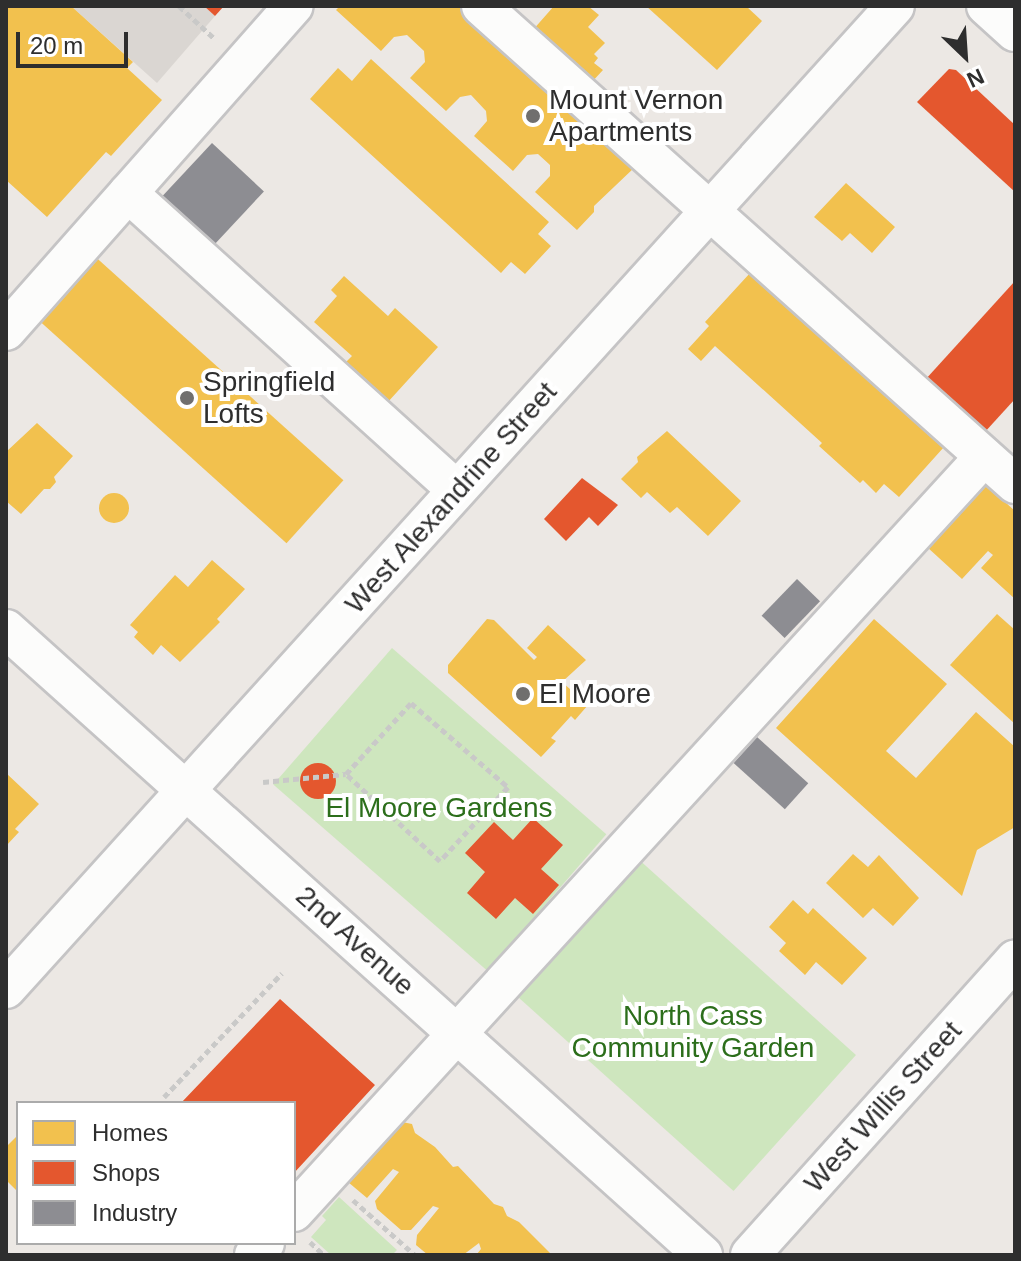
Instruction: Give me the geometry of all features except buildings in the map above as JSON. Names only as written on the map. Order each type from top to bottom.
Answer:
[{"type":"street","points":[[6,331],[294,6]]},
{"type":"street","points":[[481,6],[708,213],[1015,484]]},
{"type":"street","name":"West Alexandrine Street","points":[[6,989],[895,6]]},
{"type":"street","points":[[986,6],[1015,32]]},
{"type":"street","points":[[128,193],[457,490]]},
{"type":"street","points":[[296,1210],[984,457]]},
{"type":"street","name":"2nd Avenue","points":[[6,629],[703,1255]]},
{"type":"street","name":"West Willis Street","points":[[750,1255],[1015,960]]},
{"type":"path","points":[[179,6],[243,63]]},
{"type":"path","points":[[263,782],[346,774],[411,703],[508,787],[440,861],[346,774]]},
{"type":"path","points":[[164,1097],[282,973]]},
{"type":"path","points":[[349,1196],[415,1255]]},
{"type":"green space","name":"El Moore Gardens","points":[[392,648],[606,834],[488,971],[273,785]]},
{"type":"green space","name":"North Cass Community Garden","points":[[636,857],[856,1055],[734,1191],[514,993]]},
{"type":"green space","points":[[339,1197],[397,1250],[392,1255],[331,1255],[311,1237],[326,1220],[322,1216]]},
{"type":"shaded area","points":[[71,6],[204,6],[215,16],[157,83]]},
{"type":"place","name":"Mount Vernon Apartments","points":[[533,116]]},
{"type":"place","name":"Springfield Lofts","points":[[187,398]]},
{"type":"place","name":"El Moore","points":[[523,694]]}]
